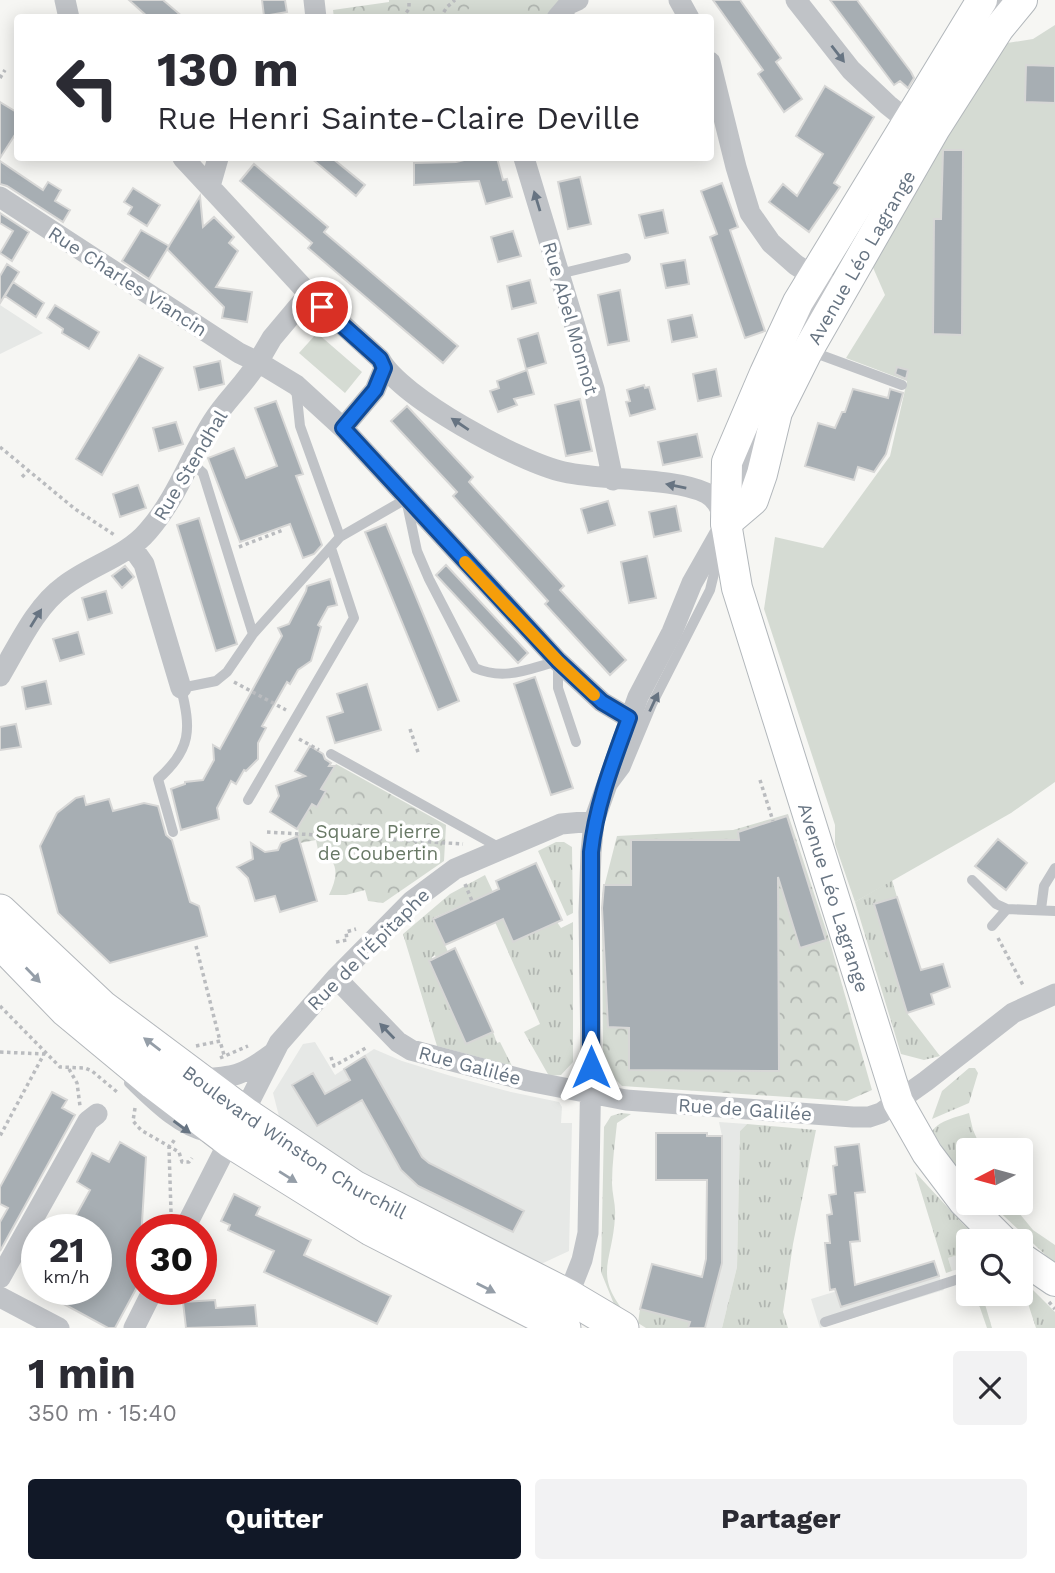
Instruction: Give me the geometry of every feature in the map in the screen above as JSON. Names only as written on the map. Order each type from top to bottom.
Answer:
[{"type":"main road","name":"Avenue Léo Lagrange","points":[[991,1229],[964,1202],[927,1153],[898,1102],[885,1066],[737,588],[726,523],[727,462],[798,302],[830,282],[934,130],[999,28],[1021,0]]},
{"type":"main road","name":"Avenue Léo Lagrange","points":[[726,523],[753,500],[778,412],[801,349],[830,282],[908,121],[981,14]]},
{"type":"main road","name":"Boulevard Winston Churchill","points":[[0,911],[103,1007],[199,1079],[238,1128]]},
{"type":"main road","name":"Boulevard Winston Churchill","points":[[0,941],[66,1010],[154,1083],[354,1187],[560,1319],[622,1328]]},
{"type":"street","points":[[560,14],[578,0]]},
{"type":"street","points":[[796,0],[851,70],[908,121]]},
{"type":"street","points":[[716,110],[750,213],[771,243],[796,265],[830,282]]},
{"type":"street","points":[[186,161],[309,294],[380,359],[384,368],[405,386],[488,441],[562,472],[613,480],[668,484],[704,492],[715,499],[726,523],[692,583],[672,632],[629,718],[596,812],[591,852],[589,912],[588,1233],[583,1259],[560,1319]]},
{"type":"street","points":[[210,186],[217,161]]},
{"type":"street","name":"Rue Abel Monnot","points":[[525,161],[594,389],[613,480]]},
{"type":"street","name":"Rue Charles Viancin","points":[[0,197],[239,353],[296,385],[343,428],[558,661],[602,702],[629,718]]},
{"type":"street","name":"Rue Stendhal","points":[[0,676],[52,595],[96,566],[132,547],[167,507],[213,421],[248,380],[272,338],[309,294]]},
{"type":"street","points":[[343,428],[375,390],[384,368]]},
{"type":"street","points":[[132,547],[144,564],[181,688]]},
{"type":"street","name":"Rue de l'Épitaphe","points":[[199,1079],[246,1073],[273,1053],[336,978],[412,901],[455,869],[596,812]]},
{"type":"street","name":"Rue Galilée","points":[[336,978],[398,1042],[411,1050],[528,1081],[590,1094]]},
{"type":"street","name":"Rue de Galilée","points":[[590,1094],[643,1102],[869,1117],[898,1102],[1013,1013],[1055,994]]},
{"type":"street","name":"Rue de l'Épitaphe","points":[[186,1214],[238,1128],[273,1053]]},
{"type":"street","points":[[0,1278],[92,1117]]},
{"type":"street","points":[[0,1297],[59,1328]]},
{"type":"street","points":[[134,1328],[146,1305]]},
{"type":"lane","name":"Avenue Léo Lagrange","points":[[981,14],[999,0]]},
{"type":"lane","name":"Avenue Léo Lagrange","points":[[881,199],[942,95]]},
{"type":"lane","points":[[559,274],[626,258]]},
{"type":"lane","points":[[801,349],[902,385]]},
{"type":"lane","points":[[296,385],[300,426],[340,537]]},
{"type":"lane","points":[[596,812],[625,769],[652,704],[709,590],[726,523],[766,407]]},
{"type":"lane","points":[[192,463],[203,473],[253,634]]},
{"type":"lane","points":[[173,832],[158,779],[175,764],[184,744],[188,726],[181,688],[216,681],[227,672],[253,634],[340,537],[406,499],[417,551],[475,668],[489,674],[503,675],[558,661],[558,688],[576,742]]},
{"type":"lane","points":[[248,800],[354,618],[331,548]]},
{"type":"lane","points":[[330,755],[502,849]]},
{"type":"lane","points":[[1041,909],[1044,886],[1055,868]]},
{"type":"lane","points":[[972,880],[996,904],[1007,909],[1055,911]]},
{"type":"lane","points":[[992,926],[1007,909]]},
{"type":"lane","points":[[66,1010],[97,1051]]},
{"type":"lane","points":[[125,1080],[155,1107],[192,1134],[238,1128]]},
{"type":"lane","points":[[825,1322],[956,1280]]},
{"type":"path","points":[[443,14],[455,0]]},
{"type":"path","points":[[0,78],[5,70]]},
{"type":"path","points":[[0,447],[75,509],[132,547]]},
{"type":"path","points":[[22,477],[29,470]]},
{"type":"path","points":[[228,551],[283,530]]},
{"type":"path","points":[[230,680],[297,716]]},
{"type":"path","points":[[410,729],[419,755]]},
{"type":"path","points":[[288,733],[330,755]]},
{"type":"path","points":[[760,780],[773,821]]},
{"type":"path","points":[[267,832],[468,845]]},
{"type":"path","points":[[464,882],[472,901]]},
{"type":"path","points":[[992,926],[1027,992]]},
{"type":"path","points":[[336,942],[347,940]]},
{"type":"path","points":[[196,946],[224,1055],[251,1045]]},
{"type":"path","points":[[0,1006],[60,1068],[92,1070],[118,1092]]},
{"type":"path","points":[[211,1043],[220,1041]]},
{"type":"path","points":[[331,1057],[334,1066],[366,1048]]},
{"type":"path","points":[[0,1052],[44,1054]]},
{"type":"path","points":[[0,1136],[44,1054]]},
{"type":"path","points":[[69,1069],[75,1077],[78,1100],[92,1117]]},
{"type":"path","points":[[135,1107],[133,1121],[141,1130],[179,1152],[181,1162],[189,1162],[192,1158]]},
{"type":"path","points":[[175,1139],[169,1148],[177,1214]]},
{"type":"shaded area","points":[[0,305],[43,333],[0,354]]},
{"type":"shaded area","points":[[315,1042],[335,1075],[374,1049],[451,1076],[559,1102],[562,1107],[561,1123],[572,1123],[569,1251],[541,1264],[349,1166],[281,1124],[273,1093],[303,1044]]},
{"type":"shaded area","points":[[719,1122],[747,1124],[740,1131],[737,1267],[722,1328],[688,1328],[706,1259],[707,1136],[722,1136]]},
{"type":"shaded area","points":[[956,1256],[956,1270],[952,1271],[948,1258]]},
{"type":"shaded area","points":[[934,1261],[944,1290],[820,1328],[811,1299]]},
{"type":"green space","points":[[476,0],[515,0],[528,10],[525,14],[464,14]]},
{"type":"green space","points":[[565,0],[553,14],[334,14],[333,10],[389,2]]},
{"type":"green space","points":[[1055,25],[1055,782],[1011,813],[855,902],[835,844],[835,825],[764,609],[775,537],[823,548],[890,456],[907,381],[846,358],[885,295],[871,263],[1001,44],[1033,39]]},
{"type":"green space","points":[[317,333],[362,372],[345,393],[299,353]]},
{"type":"green space","name":"Square Pierre de Coubertin","points":[[336,764],[446,825],[444,861],[383,903],[368,901],[365,890],[346,895],[329,895],[335,875],[333,863],[318,850],[316,840],[300,843],[298,828]]},
{"type":"green space","points":[[788,814],[829,939],[872,1090],[847,1101],[622,1086],[603,1067],[602,895],[617,836],[733,830]]},
{"type":"green space","points":[[556,842],[564,842],[572,847],[573,913],[567,916],[538,851]]},
{"type":"green space","points":[[485,875],[493,892],[433,918],[448,952],[436,958],[435,955],[430,961],[466,1044],[493,1032],[512,1066],[437,1046],[403,934],[450,894]]},
{"type":"green space","points":[[892,880],[897,897],[874,905],[907,1013],[940,1056],[924,1060],[901,1054],[855,902]]},
{"type":"green space","points":[[503,919],[513,942],[557,922],[561,928],[573,922],[573,1062],[561,1075],[549,1076],[524,1032],[540,1024],[495,922]]},
{"type":"green space","points":[[969,1068],[975,1068],[978,1073],[969,1103],[932,1119],[942,1091]]},
{"type":"green space","points":[[969,1113],[977,1138],[956,1138],[956,1166],[932,1131],[944,1122]]},
{"type":"green space","points":[[631,1114],[617,1123],[612,1176],[615,1216],[607,1268],[611,1291],[630,1318],[616,1309],[601,1272],[604,1127],[611,1116]]},
{"type":"green space","points":[[747,1124],[816,1130],[793,1244],[783,1312],[788,1328],[722,1328],[737,1267],[740,1131]]},
{"type":"green space","points":[[915,1172],[969,1229],[956,1229],[956,1256],[948,1258],[952,1271],[946,1273]]},
{"type":"green space","points":[[1003,1215],[1021,1215],[1032,1229],[1018,1229]]},
{"type":"green space","points":[[1033,1230],[1055,1245],[1055,1264],[1033,1243]]},
{"type":"green space","points":[[1033,1290],[1055,1312],[1055,1328],[1036,1328],[1029,1306],[1033,1306]]},
{"type":"green space","points":[[979,1306],[986,1306],[992,1328],[987,1328]]},
{"type":"green space","points":[[640,1309],[690,1322],[688,1328],[646,1328],[638,1323]]},
{"type":"building","points":[[129,0],[163,0],[179,14],[145,14]]},
{"type":"building","points":[[262,0],[285,0],[287,12],[264,14]]},
{"type":"building","points":[[713,0],[740,0],[781,58],[776,62],[802,99],[784,112],[758,74],[763,70]]},
{"type":"building","points":[[830,0],[857,0],[911,72],[914,78],[908,88],[900,81],[894,85]]},
{"type":"building","points":[[1026,65],[1055,66],[1055,103],[1025,102]]},
{"type":"building","points":[[825,86],[874,117],[834,183],[840,187],[809,232],[769,202],[783,184],[797,196],[823,154],[796,136]]},
{"type":"building","points":[[0,102],[14,111],[14,136],[0,158]]},
{"type":"building","points":[[943,150],[963,150],[962,335],[933,334],[934,219],[941,219]]},
{"type":"building","points":[[0,161],[43,190],[48,182],[61,190],[55,201],[70,210],[63,222],[0,184]]},
{"type":"building","points":[[315,161],[336,161],[365,185],[356,196]]},
{"type":"building","points":[[498,161],[503,180],[507,179],[512,197],[486,204],[479,181],[414,185],[414,163]]},
{"type":"building","points":[[254,164],[328,227],[324,232],[458,346],[443,363],[308,248],[312,243],[240,181]]},
{"type":"building","points":[[580,177],[591,224],[568,229],[558,182]]},
{"type":"building","points":[[722,183],[738,227],[730,230],[765,331],[745,338],[710,237],[717,234],[701,191]]},
{"type":"building","points":[[133,188],[160,205],[147,226],[128,214],[132,207],[124,202]]},
{"type":"building","points":[[200,196],[203,227],[214,217],[234,237],[229,243],[238,251],[216,287],[252,292],[247,322],[222,318],[224,307],[167,249]]},
{"type":"building","points":[[663,210],[668,233],[645,238],[639,215]]},
{"type":"building","points":[[0,213],[29,232],[12,261],[0,253],[13,231],[0,223]]},
{"type":"building","points":[[141,230],[169,246],[149,279],[122,261]]},
{"type":"building","points":[[513,231],[521,256],[498,262],[491,237]]},
{"type":"building","points":[[685,260],[689,284],[666,288],[661,264]]},
{"type":"building","points":[[7,264],[19,272],[0,303],[0,276]]},
{"type":"building","points":[[530,280],[536,303],[512,309],[507,286]]},
{"type":"building","points":[[13,282],[44,303],[36,317],[5,296]]},
{"type":"building","points":[[620,290],[629,341],[608,345],[598,295]]},
{"type":"building","points":[[55,305],[99,332],[89,349],[62,333],[63,329],[47,318]]},
{"type":"building","points":[[692,315],[697,337],[672,342],[668,320]]},
{"type":"building","points":[[538,333],[546,363],[526,369],[518,339]]},
{"type":"building","points":[[139,355],[163,368],[102,475],[76,459]]},
{"type":"building","points":[[220,361],[224,384],[199,390],[194,367]]},
{"type":"building","points":[[897,367],[908,370],[906,379],[895,374]]},
{"type":"building","points":[[716,369],[721,396],[698,401],[693,374]]},
{"type":"building","points":[[527,370],[534,394],[514,399],[517,405],[498,412],[490,391],[499,388],[497,381]]},
{"type":"building","points":[[644,385],[645,388],[649,387],[655,409],[630,416],[626,402],[630,401],[627,390]]},
{"type":"building","points":[[853,389],[888,398],[890,389],[903,393],[886,454],[874,472],[858,467],[854,480],[805,466],[818,423],[835,428],[842,412],[845,412]]},
{"type":"building","points":[[580,399],[592,451],[566,456],[555,405]]},
{"type":"building","points":[[276,401],[303,474],[296,476],[322,545],[314,554],[303,558],[290,524],[240,542],[208,458],[234,448],[246,478],[277,466],[255,408]]},
{"type":"building","points":[[407,406],[473,477],[469,482],[564,586],[560,590],[626,660],[610,675],[545,604],[548,601],[453,496],[457,492],[391,421]]},
{"type":"building","points":[[176,422],[183,444],[159,451],[153,428]]},
{"type":"building","points":[[697,434],[702,457],[663,465],[658,442]]},
{"type":"building","points":[[138,485],[146,508],[120,517],[113,494]]},
{"type":"building","points":[[608,501],[615,525],[588,533],[581,509]]},
{"type":"building","points":[[676,506],[681,531],[654,537],[649,512]]},
{"type":"building","points":[[199,518],[237,644],[216,651],[177,525]]},
{"type":"building","points":[[386,524],[459,701],[438,710],[365,532]]},
{"type":"building","points":[[647,556],[656,598],[629,603],[621,562]]},
{"type":"building","points":[[446,565],[528,653],[518,663],[436,575]]},
{"type":"building","points":[[125,566],[134,577],[122,588],[112,576]]},
{"type":"building","points":[[330,579],[337,605],[328,607],[318,625],[321,627],[311,661],[298,670],[290,684],[287,682],[262,726],[266,728],[258,743],[258,759],[244,770],[236,784],[231,781],[217,808],[219,819],[181,830],[171,789],[185,782],[203,780],[214,760],[213,745],[220,749],[282,636],[278,628],[289,624],[307,586]]},
{"type":"building","points":[[106,591],[112,613],[88,620],[82,598]]},
{"type":"building","points":[[78,632],[84,654],[60,661],[53,639]]},
{"type":"building","points":[[535,677],[573,788],[551,795],[514,684]]},
{"type":"building","points":[[46,681],[51,704],[26,709],[22,687]]},
{"type":"building","points":[[367,684],[381,730],[335,743],[327,717],[343,712],[337,694]]},
{"type":"building","points":[[16,724],[21,747],[0,750],[0,727]]},
{"type":"building","points":[[310,746],[323,754],[331,763],[329,766],[335,766],[321,789],[326,791],[317,807],[312,804],[297,829],[270,812],[279,796],[276,786],[305,776],[295,771]]},
{"type":"building","points":[[84,796],[86,805],[109,799],[113,811],[144,803],[158,806],[166,835],[172,840],[190,902],[199,906],[207,936],[110,963],[58,913],[40,846],[57,813],[76,798]]},
{"type":"building","points":[[787,816],[826,940],[800,948],[778,877],[779,1071],[629,1070],[629,1028],[608,1027],[602,908],[604,885],[631,885],[631,840],[739,840],[738,832]]},
{"type":"building","points":[[298,836],[317,901],[280,912],[275,896],[255,901],[248,878],[237,867],[253,859],[251,843],[265,852],[278,850],[281,843]]},
{"type":"building","points":[[998,839],[1027,863],[1006,890],[975,866]]},
{"type":"building","points":[[536,863],[562,920],[513,942],[503,919],[445,945],[433,919],[499,889],[496,881]]},
{"type":"building","points":[[897,897],[921,970],[943,964],[950,987],[931,994],[934,1004],[907,1013],[874,904]]},
{"type":"building","points":[[455,948],[493,1032],[466,1044],[429,961]]},
{"type":"building","points":[[365,1056],[422,1157],[524,1211],[513,1232],[418,1186],[401,1170],[362,1100],[317,1126],[292,1085],[313,1073],[325,1094],[350,1080],[344,1069]]},
{"type":"building","points":[[52,1092],[67,1100],[62,1108],[75,1115],[0,1251],[0,1222],[8,1208],[0,1204],[0,1187]]},
{"type":"building","points":[[656,1133],[707,1133],[707,1136],[722,1136],[722,1263],[705,1328],[688,1328],[690,1322],[640,1309],[652,1264],[702,1277],[706,1259],[707,1180],[656,1180]]},
{"type":"building","points":[[120,1142],[146,1157],[143,1214],[126,1214],[127,1305],[115,1328],[108,1328],[66,1305],[112,1305],[112,1214],[77,1214],[90,1190],[77,1182],[92,1153],[109,1162]]},
{"type":"building","points":[[859,1144],[865,1192],[855,1193],[860,1241],[850,1242],[855,1285],[934,1261],[939,1276],[841,1307],[835,1289],[830,1290],[827,1263],[825,1243],[830,1243],[827,1215],[832,1214],[829,1195],[836,1194],[833,1166],[837,1165],[835,1147]]},
{"type":"building","points":[[234,1194],[260,1207],[256,1215],[311,1240],[304,1255],[391,1296],[377,1324],[264,1272],[274,1251],[228,1230],[230,1225],[221,1221]]},
{"type":"building","points":[[183,1305],[216,1305],[216,1308],[255,1305],[257,1326],[186,1328]]},
{"type":"slow traffic","points":[[465,562],[558,661],[594,695]]},
{"type":"route","points":[[322,307],[380,359],[384,368],[375,390],[343,428],[558,661],[602,702],[629,718],[594,821],[589,912],[591,1067]]}]
